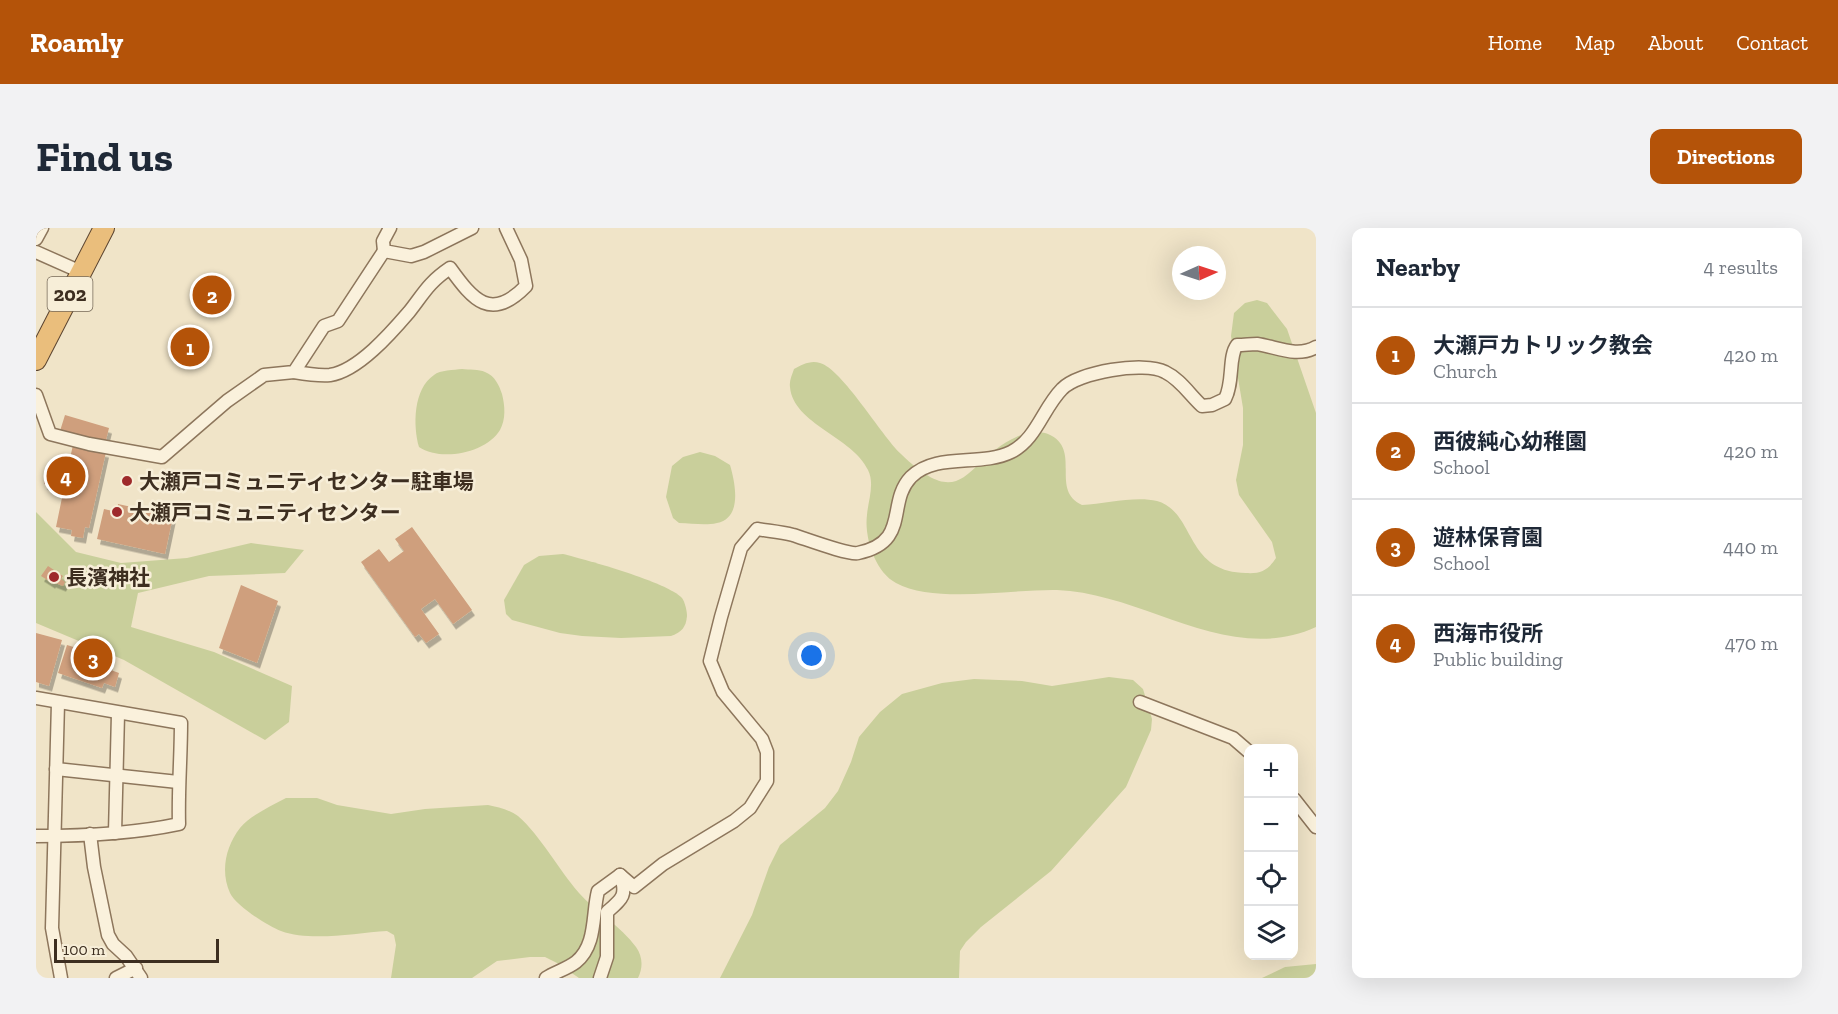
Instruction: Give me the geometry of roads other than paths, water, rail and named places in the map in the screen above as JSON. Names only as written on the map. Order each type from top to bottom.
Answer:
[{"type":"highway","name":"202","points":[[36,360],[104,228]]},
{"type":"street","points":[[36,239],[42,228]]},
{"type":"street","points":[[294,372],[324,326],[338,321],[384,251],[383,241],[390,228]]},
{"type":"street","points":[[384,251],[411,256],[472,228]]},
{"type":"street","points":[[36,395],[50,434],[89,444],[162,457],[227,401],[264,375],[294,372],[331,375],[347,370],[408,313],[433,280],[450,268],[467,292],[487,305],[497,305],[518,294],[525,286],[521,260],[506,228]]},
{"type":"street","points":[[36,252],[81,272]]},
{"type":"street","points":[[620,875],[633,887],[663,864],[734,821],[750,808],[767,781],[767,752],[762,740],[723,692],[710,661],[741,548],[757,529],[791,535],[856,554],[875,547],[891,535],[904,489],[910,478],[919,471],[938,464],[992,458],[1010,453],[1022,445],[1061,389],[1071,382],[1105,371],[1152,368],[1165,372],[1177,380],[1202,406],[1212,405],[1226,399],[1230,390],[1232,352],[1237,345],[1257,344],[1288,352],[1311,350],[1316,346]]},
{"type":"street","points":[[36,698],[118,714],[181,723],[181,760],[178,782],[179,824],[114,833],[36,836]]},
{"type":"street","points":[[1140,702],[1233,738],[1244,748]]},
{"type":"street","points":[[58,703],[52,928],[61,978]]},
{"type":"street","points":[[114,833],[118,714]]},
{"type":"street","points":[[56,769],[178,782]]},
{"type":"street","points":[[1298,805],[1316,827]]},
{"type":"street","points":[[90,834],[94,867],[108,935],[138,973],[116,978]]},
{"type":"street","points":[[546,978],[576,962],[586,951],[591,939],[598,891],[620,875]]},
{"type":"street","points":[[600,978],[607,957],[607,912],[622,900],[625,889],[620,875]]},
{"type":"place","name":"西彼純心幼稚園","points":[[212,295]]},
{"type":"place","name":"大瀬戸カトリック教会","points":[[190,347]]},
{"type":"place","name":"西海市役所","points":[[66,476]]},
{"type":"place","name":"大瀬戸コミュニティセンター駐車場","points":[[127,481]]},
{"type":"place","name":"大瀬戸コミュニティセンター","points":[[117,512]]},
{"type":"place","name":"長濱神社","points":[[54,577]]},
{"type":"place","name":"遊林保育園","points":[[93,658]]}]
